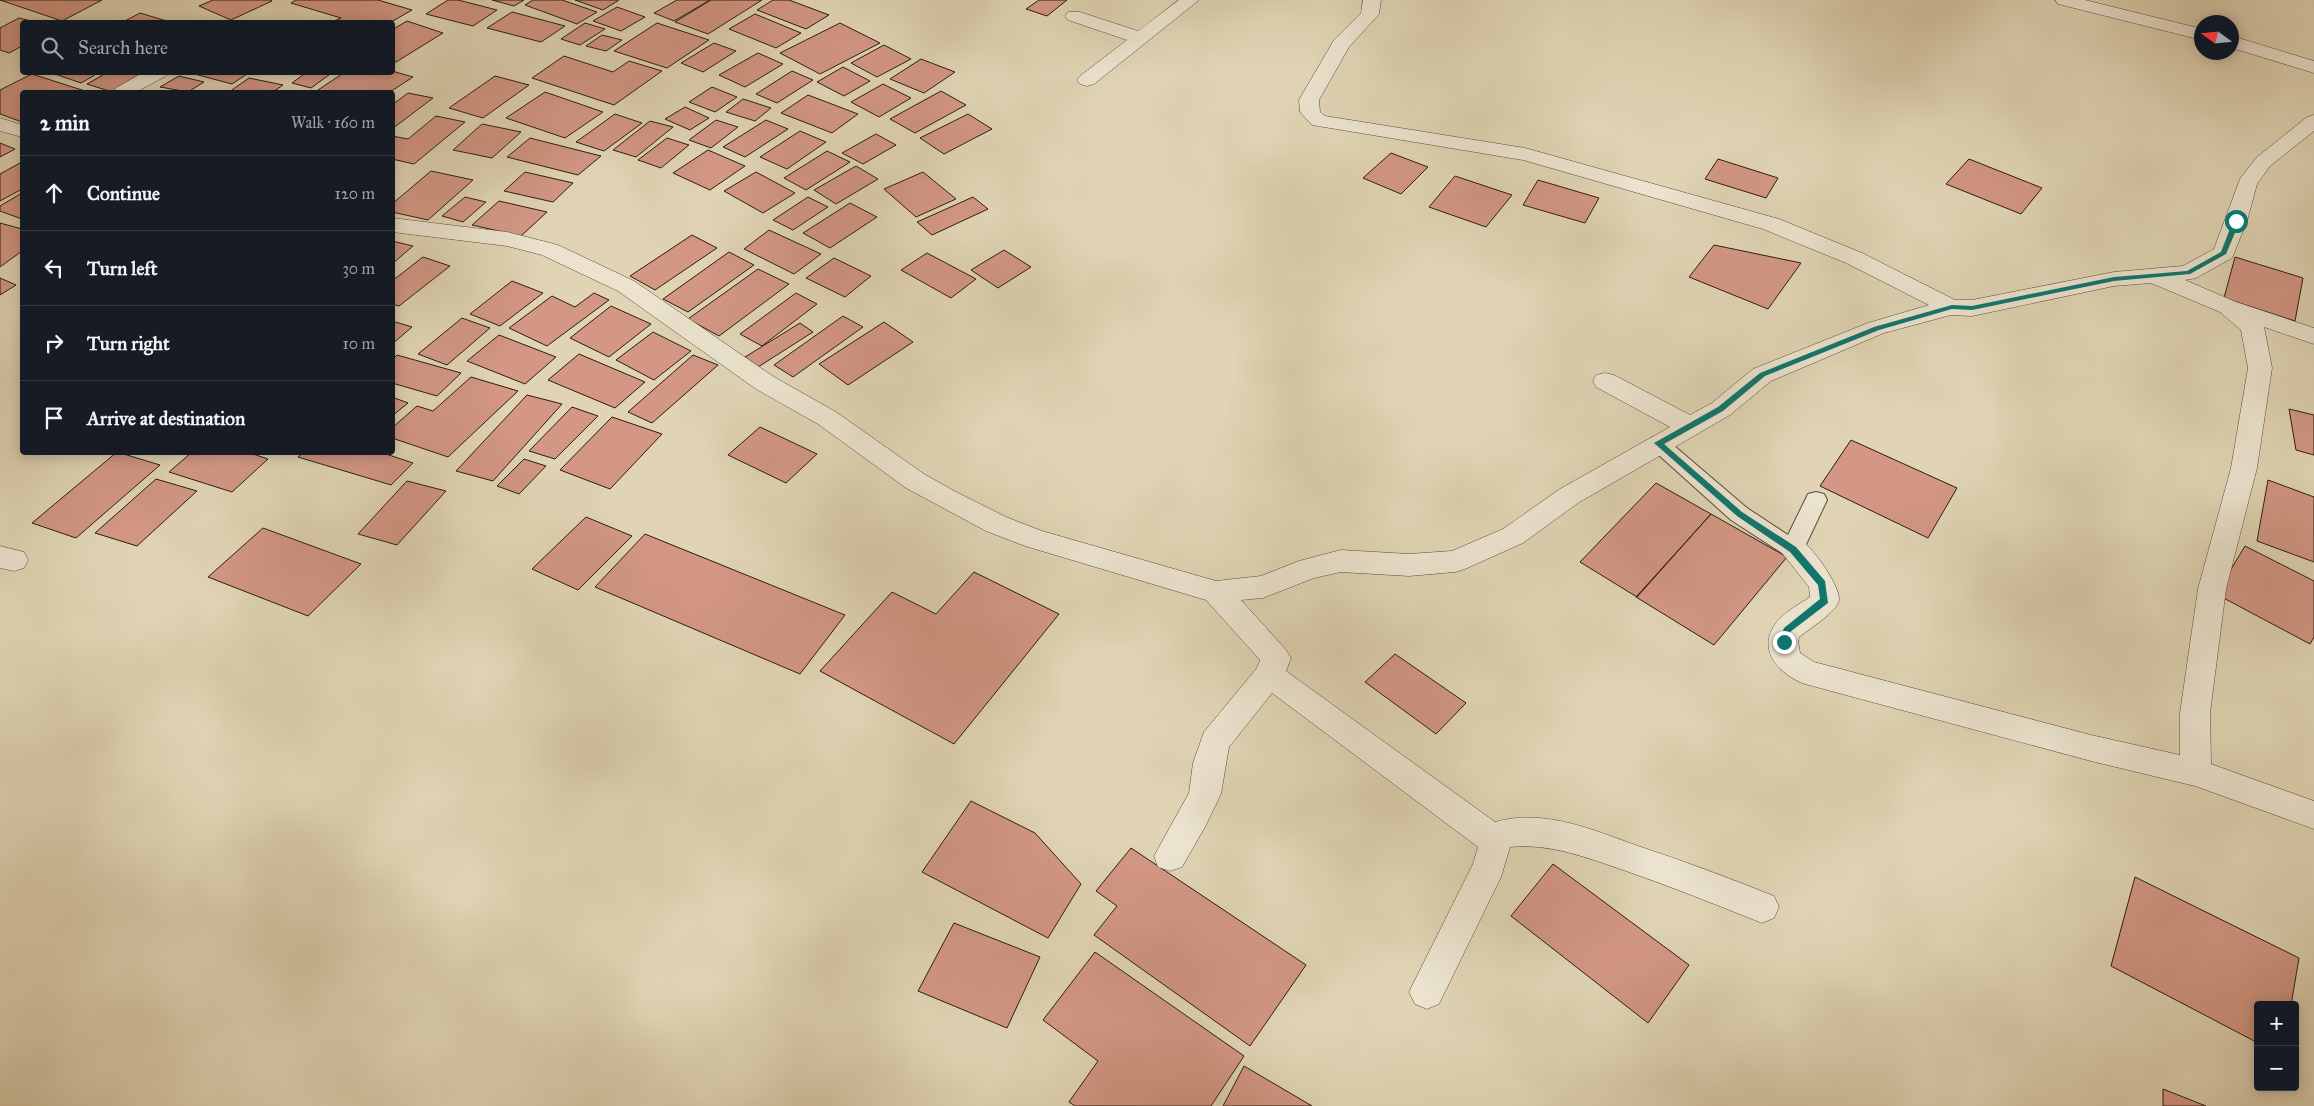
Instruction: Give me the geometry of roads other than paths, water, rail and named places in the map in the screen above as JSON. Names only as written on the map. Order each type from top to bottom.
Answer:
[{"type":"street","points":[[1087,80],[1190,0]]},
{"type":"street","points":[[1372,0],[1370,14],[1342,44],[1309,100],[1308,109],[1312,116],[1319,121],[1525,154],[1771,224],[1854,258],[1952,307]]},
{"type":"street","points":[[2064,0],[2194,33]]},
{"type":"street","points":[[1074,16],[1140,38]]},
{"type":"street","points":[[2239,44],[2314,67]]},
{"type":"street","points":[[126,90],[153,75]]},
{"type":"street","points":[[395,224],[507,239],[550,250],[626,286],[765,383],[827,418],[915,481],[996,524],[1035,539],[1216,592],[1263,587],[1308,569],[1341,561],[1409,565],[1455,561],[1513,536],[1568,496],[1658,443],[1721,409],[1762,375],[1876,328],[1952,307],[1972,308],[2114,279],[2188,273],[2224,253],[2247,183],[2263,162],[2314,121]]},
{"type":"street","points":[[0,124],[20,130]]},
{"type":"street","points":[[2154,277],[2228,306],[2314,336]]},
{"type":"street","points":[[2196,772],[2195,713],[2212,588],[2244,468],[2260,368],[2252,327],[2228,306]]},
{"type":"street","points":[[1605,381],[1690,426]]},
{"type":"street","points":[[1793,549],[1822,584],[1825,600],[1787,630],[1784,642],[1787,659],[1806,672],[2091,748],[2196,772],[2314,815]]},
{"type":"street","points":[[1170,856],[1194,817],[1205,794],[1209,763],[1215,741],[1269,675],[1276,658],[1216,592]]},
{"type":"street","points":[[1269,675],[1486,834],[1494,846],[1489,866],[1427,992]]},
{"type":"street","points":[[1486,834],[1512,832],[1552,834],[1575,839],[1683,876],[1762,907]]},
{"type":"lane","points":[[1658,443],[1739,514],[1793,549],[1816,500]]}]
